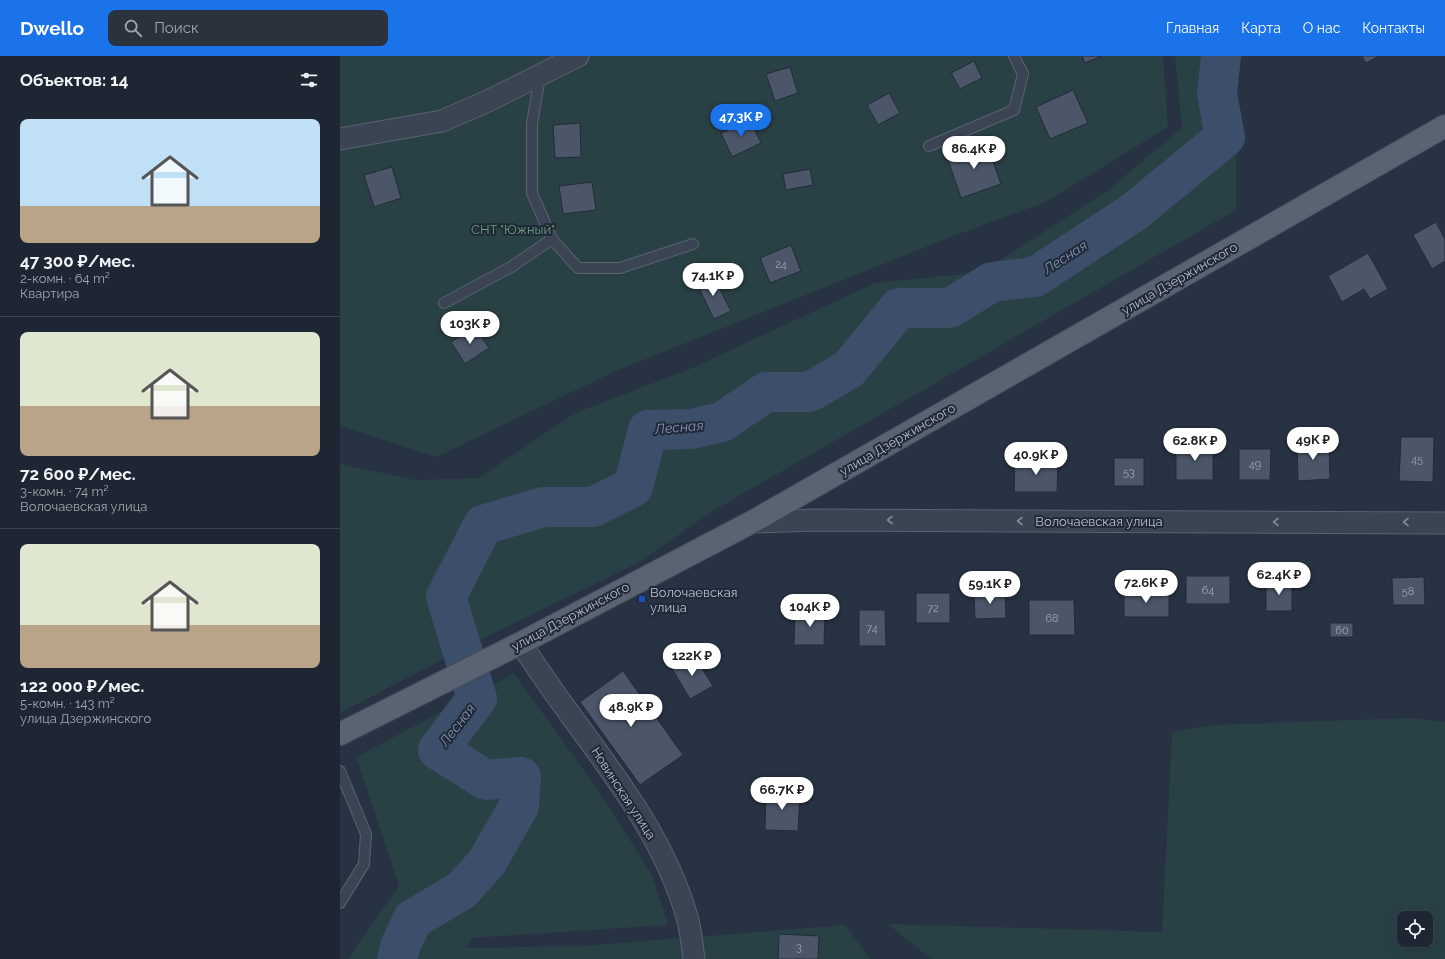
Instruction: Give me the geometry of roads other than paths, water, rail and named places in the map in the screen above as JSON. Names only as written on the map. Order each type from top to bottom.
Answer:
[{"type":"main road","name":"улица Дзержинского","points":[[340,734],[521,643],[752,522],[1445,126]]},
{"type":"street","points":[[340,139],[442,121],[540,74],[566,58]]},
{"type":"street","name":"Волочаевская улица","points":[[752,522],[833,520],[1445,523]]},
{"type":"street","name":"Новинская улица","points":[[521,643],[612,771],[665,858],[688,918],[694,959]]},
{"type":"lane","points":[[929,146],[1014,110],[1023,74],[1014,56]]},
{"type":"lane","points":[[540,74],[532,124],[532,193],[552,239],[578,268],[620,268],[693,244]]},
{"type":"lane","points":[[444,303],[511,266],[552,239]]},
{"type":"lane","points":[[340,771],[366,834],[364,864],[340,903]]},
{"type":"waterway","name":"Лесная","points":[[397,959],[401,944],[413,919],[462,890],[487,862],[519,806],[521,777],[486,780],[438,750],[477,698],[446,597],[483,525],[543,507],[593,507],[633,487],[648,430],[691,429],[722,422],[766,392],[810,392],[849,369],[899,308],[950,308],[992,282],[1035,277],[1134,212],[1225,137],[1217,94],[1221,56]]},
{"type":"place","name":"Волочаевская улица","points":[[642,599]]},
{"type":"park label","name":"СНТ \"Южный\"","points":[[513,229]]}]
